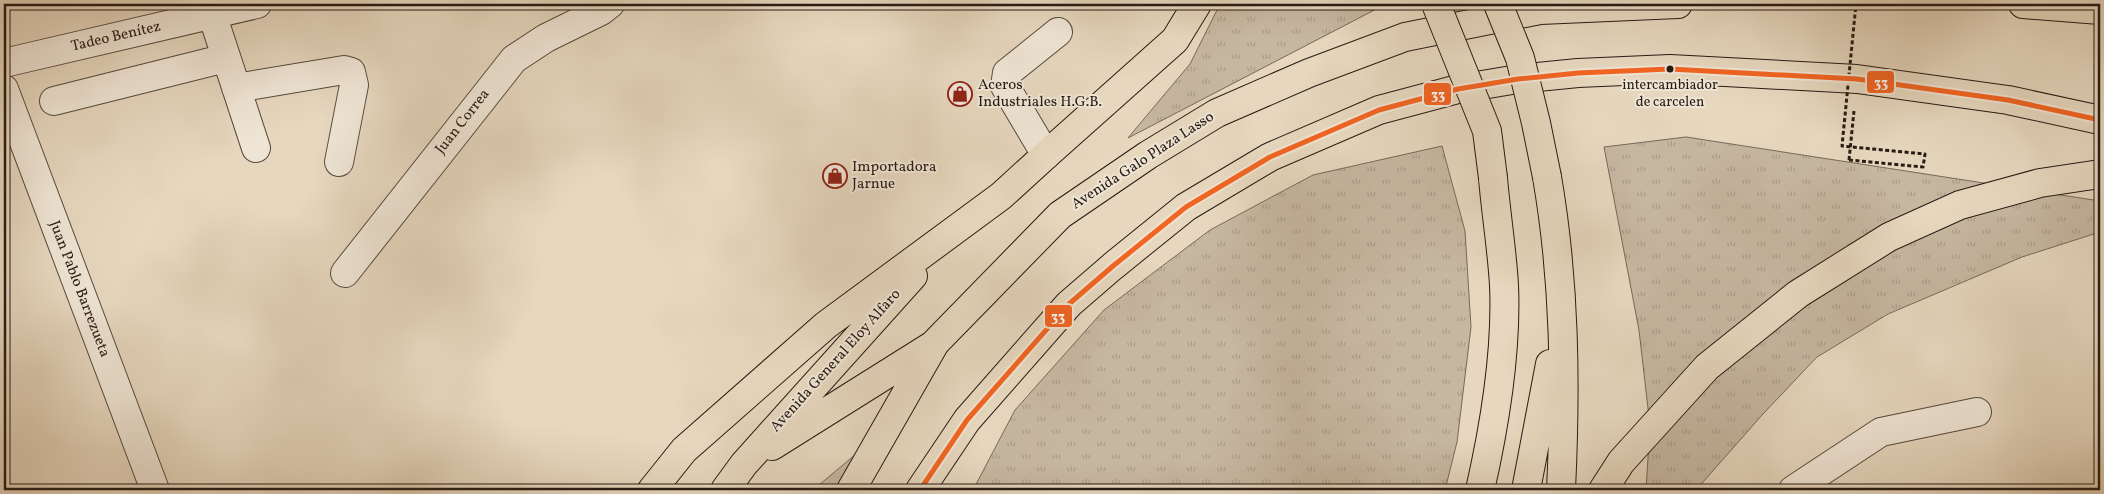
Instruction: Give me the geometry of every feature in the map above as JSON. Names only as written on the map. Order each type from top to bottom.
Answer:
[{"type":"main road","points":[[652,490],[684,450],[826,325],[1001,196],[1175,40],[1197,4]]},
{"type":"main road","points":[[1436,4],[1487,131],[1504,286],[1502,351],[1495,410],[1480,490]]},
{"type":"main road","points":[[1498,4],[1520,58],[1547,177],[1556,232],[1562,290],[1563,438],[1561,490]]},
{"type":"main road","name":"Avenida Galo Plaza Lasso","points":[[851,490],[935,343],[1060,215],[1148,155],[1217,113],[1309,74],[1405,37],[1545,7],[1678,4]]},
{"type":"main road","points":[[2022,4],[2100,10]]},
{"type":"main road","points":[[928,485],[967,420],[1069,304],[1120,260],[1186,207],[1270,158],[1380,110],[1458,89],[1518,79],[1578,73],[1670,68],[1857,79],[2008,100],[2100,120]]},
{"type":"main road","points":[[1603,490],[1621,462],[1707,367],[1798,294],[1889,237],[1960,205],[2040,183],[2100,174]]},
{"type":"main road","name":"Avenida General Eloy Alfaro","points":[[725,490],[744,464],[951,234]]},
{"type":"main road","points":[[1526,490],[1562,290]]},
{"type":"main road","points":[[744,464],[935,343]]},
{"type":"street","name":"Tadeo Benítez","points":[[4,63],[257,4]]},
{"type":"street","name":"Juan Correa","points":[[345,273],[514,59],[546,38],[601,11],[610,4]]},
{"type":"street","points":[[212,14],[256,148]]},
{"type":"street","points":[[1046,155],[1005,86],[1005,80],[1007,73],[1058,32]]},
{"type":"street","points":[[54,101],[226,58]]},
{"type":"street","points":[[236,88],[344,70],[351,72],[354,85],[339,162]]},
{"type":"street","name":"Juan Pablo Barrezueta","points":[[4,89],[155,490]]},
{"type":"street","points":[[1793,490],[1881,432],[1977,412]]},
{"type":"path","points":[[1856,4],[1842,146],[1925,154],[1923,167],[1849,160],[1857,79]]},
{"type":"green space","points":[[1220,4],[1386,4],[1128,138],[1190,64]]},
{"type":"green space","points":[[1686,137],[2100,201],[2100,232],[2022,257],[1888,314],[1817,357],[1762,415],[1696,490],[1646,490],[1650,426],[1639,330],[1604,147]]},
{"type":"green space","points":[[1442,146],[1465,231],[1471,327],[1457,442],[1445,490],[973,490],[1015,410],[1104,310],[1210,230],[1313,175]]},
{"type":"green space","points":[[862,449],[844,490],[813,490]]},
{"type":"transit line","name":"33","points":[[920,490],[967,420],[1069,304],[1113,266],[1186,207],[1270,157],[1379,110],[1458,89],[1518,79],[1578,73],[1670,69],[1857,79],[2008,100],[2100,120]]},
{"type":"place","name":"intercambiador de carcelen","points":[[1670,69]]},
{"type":"place","name":"Aceros Industriales H.G.B.","points":[[960,94]]},
{"type":"place","name":"Importadora Jarnue","points":[[835,176]]}]
